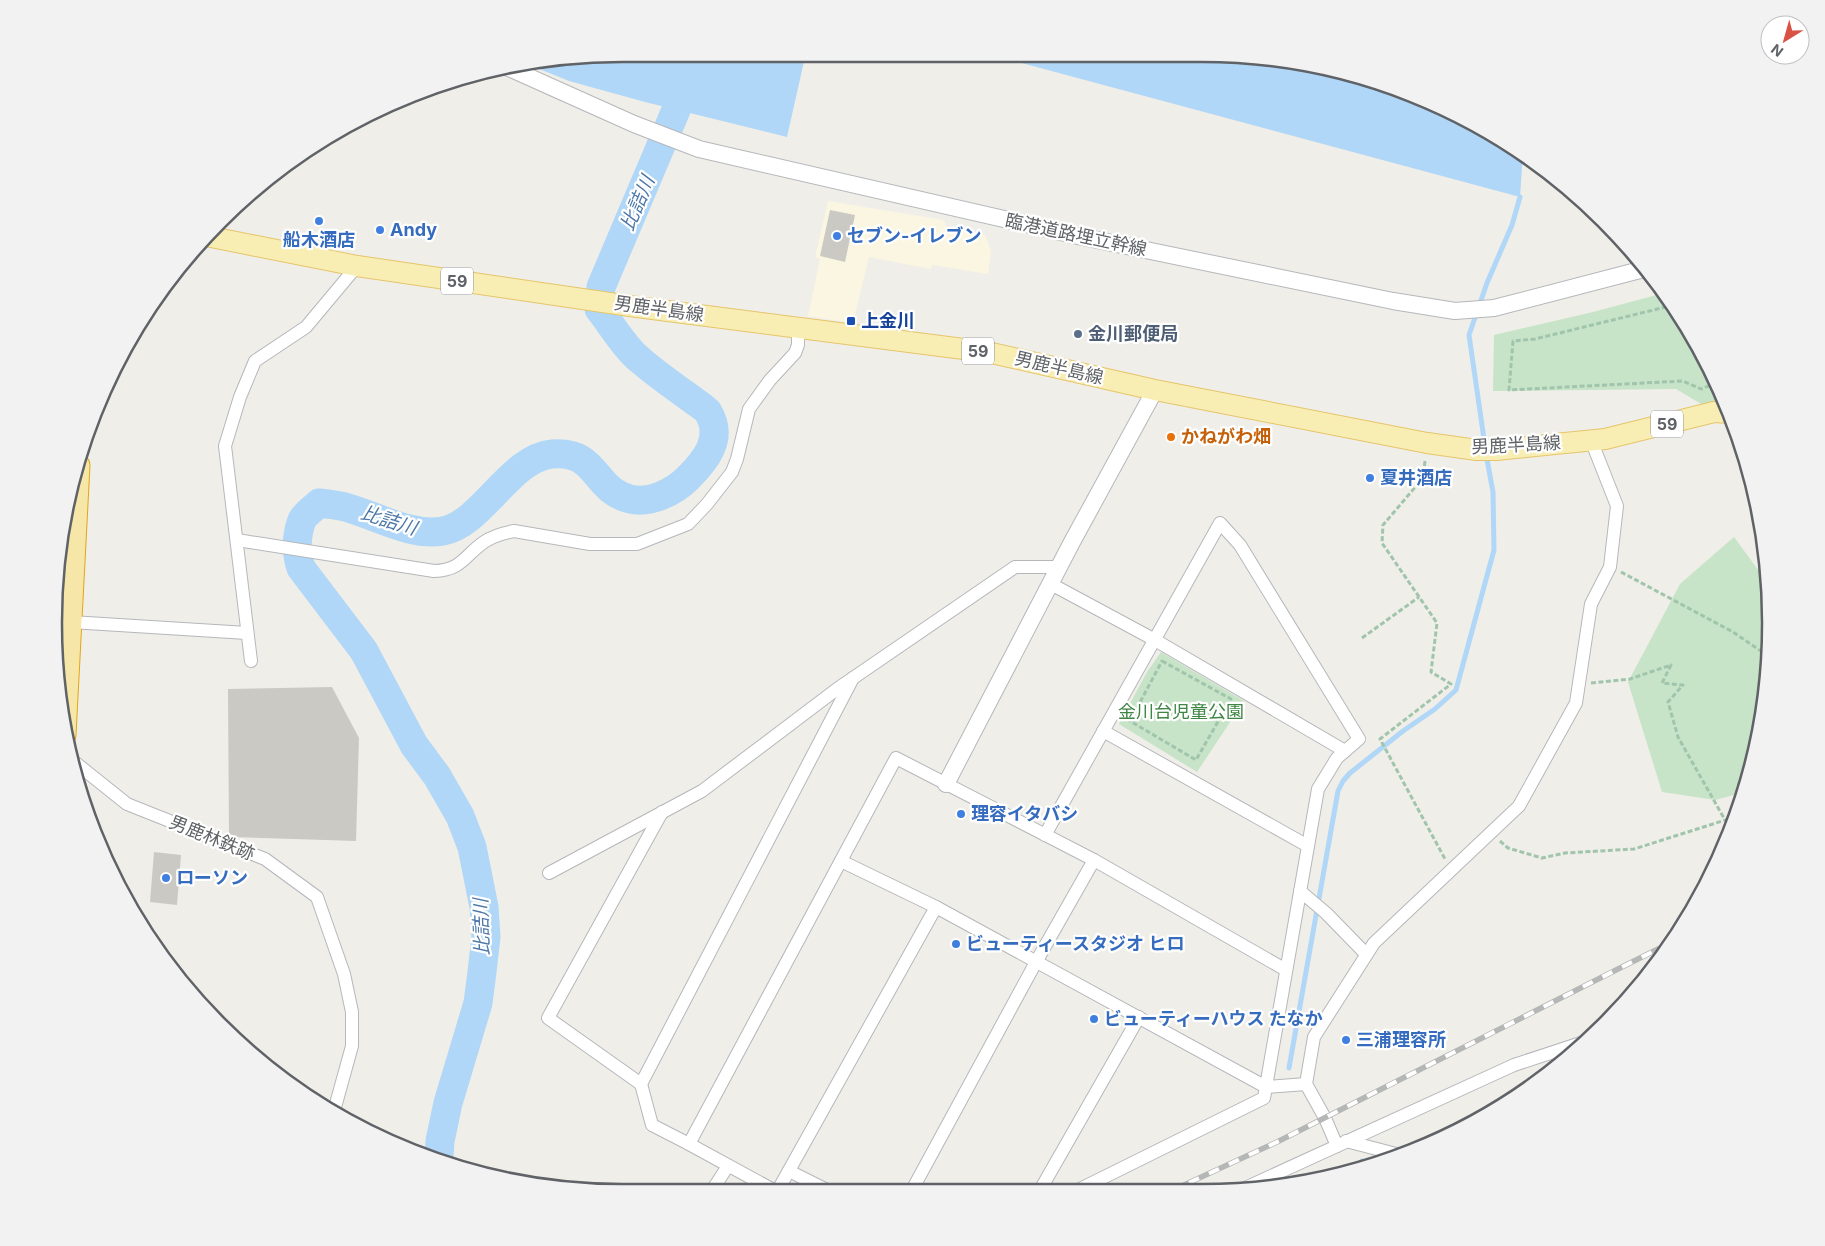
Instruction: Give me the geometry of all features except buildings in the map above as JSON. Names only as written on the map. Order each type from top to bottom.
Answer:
[{"type":"highway","points":[[64,665],[64,621],[75,506]]},
{"type":"main road","name":"男鹿半島線","points":[[216,238],[357,266],[556,295],[987,352],[1155,390],[1427,443],[1486,450],[1605,439],[1714,412],[1721,412]]},
{"type":"street","name":"臨港道路埋立幹線","points":[[518,72],[634,124],[699,148],[1078,236],[1392,301],[1455,310],[1494,308],[1638,271]]},
{"type":"street","points":[[251,661],[224,446],[248,375],[256,361],[306,327],[357,266]]},
{"type":"street","points":[[237,540],[304,549],[434,571],[456,567],[485,541],[501,533],[514,531],[590,544],[637,544],[688,524],[707,504],[732,472],[749,408],[770,380],[795,353],[798,345],[798,327]]},
{"type":"street","points":[[946,784],[1155,390]]},
{"type":"street","points":[[1386,1152],[1341,1144],[1306,1084],[1314,1037],[1374,943],[1518,806],[1576,703],[1591,604],[1610,567],[1617,506],[1591,440]]},
{"type":"street","points":[[1045,835],[1220,524],[1240,545],[1360,739],[1337,758],[1318,789],[1264,1098],[1090,1184]]},
{"type":"street","points":[[549,874],[702,791],[853,678],[1015,567],[1060,567]]},
{"type":"street","points":[[1051,584],[1155,640],[1345,751]]},
{"type":"street","points":[[64,621],[248,632]]},
{"type":"street","points":[[641,1084],[853,678]]},
{"type":"street","points":[[1103,731],[1308,846]]},
{"type":"street","points":[[689,1144],[896,758],[1094,860],[1286,970]]},
{"type":"street","name":"男鹿林鉄跡","points":[[82,768],[127,804],[266,859],[317,897],[344,974],[352,1012],[352,1046],[336,1104]]},
{"type":"street","points":[[662,812],[548,1018],[641,1084],[652,1125],[762,1184]]},
{"type":"street","points":[[915,1184],[1036,962],[1094,860]]},
{"type":"street","points":[[841,861],[936,907],[1266,1086],[1306,1084]]},
{"type":"street","points":[[1300,891],[1326,913],[1366,954]]},
{"type":"street","points":[[782,1184],[936,907]]},
{"type":"street","points":[[1044,1184],[1139,1017]]},
{"type":"street","points":[[1262,1180],[1514,1065],[1568,1047]]},
{"type":"street","points":[[716,1184],[728,1166]]},
{"type":"street","points":[[789,1171],[815,1184]]},
{"type":"path","points":[[1665,307],[1535,339],[1513,341],[1509,390],[1683,381],[1701,388],[1709,385]]},
{"type":"path","points":[[1427,443],[1423,478],[1384,525],[1382,543],[1437,623],[1431,672],[1451,684],[1380,740],[1451,870]]},
{"type":"path","points":[[1610,567],[1733,632],[1761,651]]},
{"type":"path","points":[[1362,638],[1419,596]]},
{"type":"path","points":[[1162,660],[1231,699],[1196,760],[1130,721],[1162,660]]},
{"type":"path","points":[[1491,832],[1508,848],[1542,858],[1565,853],[1634,849],[1725,820],[1678,737],[1668,702],[1683,685],[1662,683],[1671,665],[1630,679],[1578,684]]},
{"type":"shaded area","points":[[828,201],[943,220],[947,227],[985,235],[991,251],[988,274],[932,265],[931,269],[869,257],[853,323],[808,316],[820,259],[815,257]]},
{"type":"green space","points":[[1656,295],[1705,375],[1720,408],[1713,411],[1676,389],[1493,391],[1494,335]]},
{"type":"green space","points":[[1734,537],[1760,572],[1761,660],[1752,732],[1735,795],[1715,800],[1662,792],[1628,682],[1680,584]]},
{"type":"green space","name":"金川台児童公園","points":[[1161,652],[1244,701],[1197,772],[1119,724],[1147,672]]},
{"type":"water","points":[[623,62],[804,62],[787,137],[569,81],[539,69]]},
{"type":"water","points":[[1018,62],[1202,62],[1239,64],[1311,73],[1347,82],[1382,92],[1450,120],[1513,157],[1522,163],[1520,197]]},
{"type":"waterway","name":"比詰川","points":[[439,1153],[448,1103],[478,1003],[486,937],[484,907],[472,847],[460,816],[437,776],[414,745],[364,651],[301,568],[298,556],[299,532],[303,518],[319,503],[345,507],[418,531],[443,531],[457,526],[471,517],[509,478],[523,467],[537,458],[552,454],[567,454],[578,458],[587,464],[609,488],[630,499],[638,500],[646,500],[669,492],[695,471],[711,448],[713,440],[714,431],[708,412],[634,354],[599,309],[601,287],[676,110]]},
{"type":"waterway","points":[[1485,446],[1469,335],[1487,283],[1512,225],[1520,197]]},
{"type":"waterway","points":[[1289,1068],[1338,791],[1350,773],[1403,731],[1435,709],[1456,690],[1494,550],[1493,492],[1486,454]]},
{"type":"railway","points":[[1186,1184],[1279,1141],[1657,949]]},
{"type":"place","name":"船木酒店","points":[[319,221]]},
{"type":"place","name":"Andy","points":[[380,230]]},
{"type":"place","name":"セブン-イレブン","points":[[837,236]]},
{"type":"place","name":"上金川","points":[[851,321]]},
{"type":"place","name":"金川郵便局","points":[[1078,334]]},
{"type":"place","name":"かねがわ畑","points":[[1171,437]]},
{"type":"place","name":"夏井酒店","points":[[1370,478]]},
{"type":"place","name":"理容イタバシ","points":[[961,814]]},
{"type":"place","name":"ローソン","points":[[166,878]]},
{"type":"place","name":"ビューティースタジオ ヒロ","points":[[956,944]]},
{"type":"place","name":"ビューティーハウス たなか","points":[[1094,1019]]},
{"type":"place","name":"三浦理容所","points":[[1346,1040]]}]
